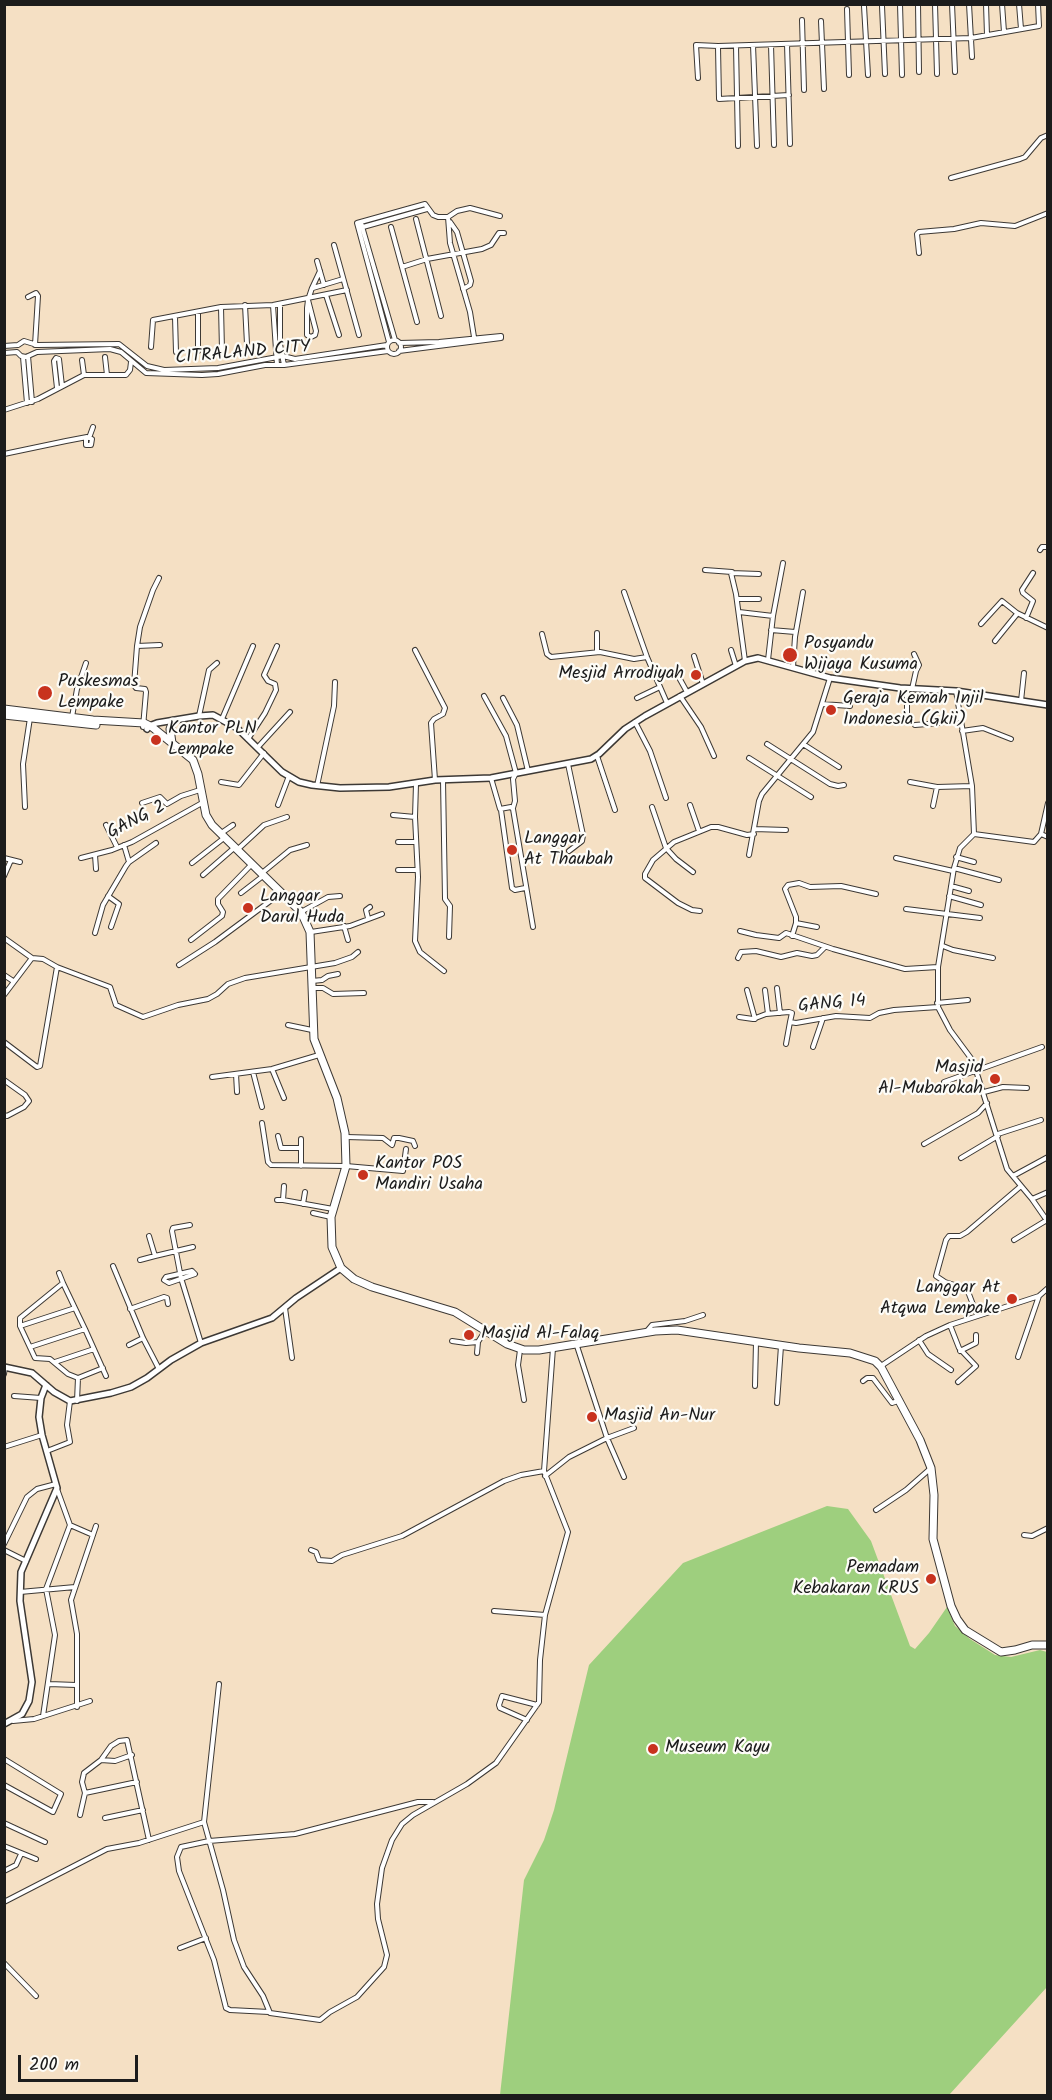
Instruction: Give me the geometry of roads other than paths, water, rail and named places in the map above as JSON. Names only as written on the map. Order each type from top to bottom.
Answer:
[{"type":"highway","points":[[6,712],[30,717],[148,727]]},
{"type":"highway","points":[[6,712],[72,717],[148,727],[163,736],[193,760],[209,820],[222,836],[301,912],[310,932],[312,1030],[319,1055],[337,1098],[345,1137],[346,1166],[332,1217],[332,1247],[340,1268],[360,1282],[455,1312],[507,1344],[520,1349],[530,1350],[646,1332],[677,1330],[850,1353],[870,1358],[880,1367],[899,1400],[920,1440],[931,1468],[934,1495],[933,1539],[951,1606],[960,1624],[979,1640],[1001,1652],[1032,1645],[1047,1645]]},
{"type":"highway","points":[[172,743],[170,729],[173,721]]},
{"type":"main road","points":[[148,727],[213,715],[248,739],[289,776],[299,782],[317,786],[350,788],[416,784],[435,780],[491,778],[568,764],[597,756],[636,722],[667,703],[745,661],[758,658],[830,678],[1047,705]]},
{"type":"main road","points":[[5,1367],[32,1373],[59,1396],[74,1401],[131,1386],[171,1359],[201,1343],[268,1320],[340,1268]]},
{"type":"main road","points":[[4,1724],[12,1721],[25,1710],[32,1682],[20,1592],[21,1572],[56,1486],[42,1435],[39,1410],[46,1385]]},
{"type":"street","points":[[900,4],[902,75]]},
{"type":"street","points":[[918,4],[919,72]]},
{"type":"street","points":[[935,4],[937,74]]},
{"type":"street","points":[[952,4],[955,72]]},
{"type":"street","points":[[969,4],[972,57]]},
{"type":"street","points":[[986,4],[987,35]]},
{"type":"street","points":[[1002,4],[1004,32]]},
{"type":"street","points":[[1019,4],[1021,29]]},
{"type":"street","points":[[699,78],[696,45],[823,44],[971,38],[1039,26],[1038,4]]},
{"type":"street","points":[[864,6],[868,75]]},
{"type":"street","points":[[882,6],[885,74]]},
{"type":"street","points":[[846,9],[849,75]]},
{"type":"street","points":[[802,20],[804,90]]},
{"type":"street","points":[[821,21],[824,89]]},
{"type":"street","points":[[787,44],[790,144]]},
{"type":"street","points":[[753,45],[758,146]]},
{"type":"street","points":[[771,45],[774,145]]},
{"type":"street","points":[[718,46],[719,99],[789,95]]},
{"type":"street","points":[[736,46],[738,146]]},
{"type":"street","points":[[951,178],[1020,159],[1047,135]]},
{"type":"street","points":[[388,343],[397,341],[439,342],[474,337],[501,336],[502,338],[399,351],[392,354],[388,351],[388,343],[357,223],[362,225],[424,204],[438,217],[449,219]]},
{"type":"street","points":[[474,337],[453,255],[449,236],[449,219],[457,211],[470,208],[500,216]]},
{"type":"street","points":[[919,253],[917,234],[919,232],[954,229],[981,223],[1015,226],[1047,213]]},
{"type":"street","points":[[416,219],[441,316]]},
{"type":"street","points":[[449,219],[456,232],[471,281],[470,285],[463,289]]},
{"type":"street","points":[[362,225],[401,348],[399,351]]},
{"type":"street","points":[[390,227],[417,322]]},
{"type":"street","points":[[402,267],[427,259],[488,247],[499,233],[504,233]]},
{"type":"street","points":[[334,245],[359,335]]},
{"type":"street","points":[[316,261],[324,285]]},
{"type":"street","points":[[308,300],[316,331],[311,337],[307,335],[308,300],[320,271]]},
{"type":"street","points":[[312,288],[343,279]]},
{"type":"street","points":[[151,347],[153,320],[221,307],[273,305],[308,300],[346,290]]},
{"type":"street","points":[[27,403],[28,356],[33,344],[38,297],[36,293],[28,297]]},
{"type":"street","points":[[326,295],[339,335]]},
{"type":"street","points":[[280,304],[280,344],[284,365]]},
{"type":"street","points":[[245,305],[247,344]]},
{"type":"street","points":[[273,305],[274,357],[277,365]]},
{"type":"street","points":[[221,307],[222,350]]},
{"type":"street","points":[[198,312],[198,351]]},
{"type":"street","points":[[175,317],[176,352]]},
{"type":"street","name":"CITRALAND CITY","points":[[4,346],[18,345],[24,341],[33,344],[119,344],[147,366],[164,372],[218,374],[265,365],[284,365],[388,351]]},
{"type":"street","name":"CITRALAND CITY","points":[[28,356],[110,349],[121,352],[146,373],[222,367],[283,356],[295,359],[388,343]]},
{"type":"street","points":[[18,345],[18,352]]},
{"type":"street","points":[[4,353],[18,352],[28,356]]},
{"type":"street","points":[[28,356],[32,402]]},
{"type":"street","points":[[57,388],[54,361],[58,357],[62,386]]},
{"type":"street","points":[[105,357],[107,375]]},
{"type":"street","points":[[82,360],[84,375]]},
{"type":"street","points":[[4,410],[32,402],[84,375],[121,376],[128,374],[131,362]]},
{"type":"street","points":[[4,454],[87,438],[93,427]]},
{"type":"street","points":[[1040,550],[1042,547],[1047,548]]},
{"type":"street","points":[[768,660],[783,563]]},
{"type":"street","points":[[705,570],[759,574]]},
{"type":"street","points":[[732,572],[745,661]]},
{"type":"street","points":[[1026,618],[1033,601],[1022,590],[1033,573]]},
{"type":"street","points":[[148,727],[145,689],[136,688],[134,685],[140,627],[159,578]]},
{"type":"street","points":[[624,592],[647,657],[667,703]]},
{"type":"street","points":[[793,667],[795,632],[803,592]]},
{"type":"street","points":[[737,599],[759,599]]},
{"type":"street","points":[[981,624],[1002,601],[1017,613],[1047,628]]},
{"type":"street","points":[[739,612],[773,616]]},
{"type":"street","points":[[996,641],[1017,613]]},
{"type":"street","points":[[771,630],[795,632]]},
{"type":"street","points":[[597,633],[597,652]]},
{"type":"street","points":[[542,634],[549,656],[597,652],[634,659],[647,657]]},
{"type":"street","points":[[137,646],[160,645]]},
{"type":"street","points":[[222,719],[253,646]]},
{"type":"street","points":[[248,739],[265,713],[276,690],[275,684],[267,680],[264,675],[278,646]]},
{"type":"street","points":[[415,650],[445,708],[443,714],[431,723],[435,780]]},
{"type":"street","points":[[731,650],[736,666]]},
{"type":"street","points":[[908,716],[910,689],[919,663],[914,654]]},
{"type":"street","points":[[693,656],[703,684]]},
{"type":"street","points":[[72,717],[77,689],[86,663]]},
{"type":"street","points":[[199,716],[209,670],[217,663]]},
{"type":"street","points":[[1021,701],[1024,673]]},
{"type":"street","points":[[677,674],[687,692]]},
{"type":"street","points":[[749,855],[762,794],[815,729],[830,678]]},
{"type":"street","points":[[317,786],[334,706],[335,682]]},
{"type":"street","points":[[637,698],[660,687]]},
{"type":"street","points":[[956,692],[972,786],[974,834],[960,848],[953,869],[938,967],[937,1005],[950,1029],[971,1056],[1006,1166],[1045,1213],[1047,1221],[1014,1240]]},
{"type":"street","points":[[484,696],[505,732],[516,773],[513,779],[515,801],[513,808],[533,927]]},
{"type":"street","points":[[680,696],[702,727],[714,756]]},
{"type":"street","points":[[503,698],[517,725],[528,771]]},
{"type":"street","points":[[822,704],[850,706]]},
{"type":"street","points":[[258,747],[290,712]]},
{"type":"street","points":[[25,807],[23,764],[30,717]]},
{"type":"street","points":[[915,725],[960,718]]},
{"type":"street","points":[[636,722],[650,751],[666,798]]},
{"type":"street","points":[[962,731],[983,728],[1011,739]]},
{"type":"street","points":[[767,744],[830,784],[844,785]]},
{"type":"street","points":[[803,744],[839,767]]},
{"type":"street","points":[[221,782],[239,784],[264,753]]},
{"type":"street","points":[[597,756],[615,810]]},
{"type":"street","points":[[750,758],[811,797]]},
{"type":"street","points":[[568,764],[583,836],[582,841],[569,851]]},
{"type":"street","points":[[278,805],[289,776]]},
{"type":"street","points":[[491,778],[501,810],[512,888],[515,890],[525,888]]},
{"type":"street","points":[[443,780],[445,899],[450,906],[449,937]]},
{"type":"street","points":[[910,782],[937,787],[972,786]]},
{"type":"street","points":[[416,784],[418,886],[414,934],[416,946],[424,957],[444,971]]},
{"type":"street","points":[[933,806],[937,787]]},
{"type":"street","points":[[142,803],[160,797],[168,804],[181,796],[200,790]]},
{"type":"street","name":"GANG 2","points":[[81,858],[124,845],[203,802]]},
{"type":"street","points":[[974,834],[1037,841],[1041,834],[1047,803]]},
{"type":"street","points":[[690,805],[699,831]]},
{"type":"street","points":[[652,807],[666,848],[693,872]]},
{"type":"street","points":[[501,810],[513,808]]},
{"type":"street","points":[[393,815],[415,817]]},
{"type":"street","points":[[203,875],[264,825],[287,817]]},
{"type":"street","points":[[106,825],[117,848]]},
{"type":"street","points":[[192,863],[233,825]]},
{"type":"street","points":[[700,911],[678,903],[645,878],[653,860],[666,848],[699,831],[715,827],[744,835],[786,830]]},
{"type":"street","points":[[1041,834],[1047,837]]},
{"type":"street","points":[[398,842],[416,842]]},
{"type":"street","points":[[95,933],[103,905],[129,862],[156,843]]},
{"type":"street","points":[[241,893],[287,852],[307,844]]},
{"type":"street","points":[[124,845],[129,862]]},
{"type":"street","points":[[95,855],[96,869]]},
{"type":"street","points":[[956,857],[974,862]]},
{"type":"street","points":[[4,858],[20,862]]},
{"type":"street","points":[[896,858],[999,880]]},
{"type":"street","points":[[4,876],[11,860]]},
{"type":"street","points":[[191,940],[222,916],[223,912],[218,899],[251,865]]},
{"type":"street","points":[[398,870],[417,870]]},
{"type":"street","points":[[792,936],[796,918],[785,889],[788,885],[799,883],[810,887],[841,886],[876,894]]},
{"type":"street","points":[[951,886],[969,891]]},
{"type":"street","points":[[179,965],[215,942],[282,892]]},
{"type":"street","points":[[108,896],[119,904],[111,927]]},
{"type":"street","points":[[301,912],[328,897],[340,896]]},
{"type":"street","points":[[949,896],[981,905]]},
{"type":"street","points":[[368,918],[366,910],[370,907]]},
{"type":"street","points":[[906,909],[980,918]]},
{"type":"street","points":[[310,932],[344,926],[382,914]]},
{"type":"street","points":[[796,924],[816,927]]},
{"type":"street","points":[[344,926],[348,940]]},
{"type":"street","points":[[740,931],[781,938],[784,933],[905,969],[938,967]]},
{"type":"street","points":[[4,938],[32,958],[43,959],[57,967],[110,987],[116,1005],[143,1017],[178,1005],[208,999],[218,994],[228,984],[244,978],[348,959],[358,952]]},
{"type":"street","points":[[738,958],[741,952],[756,951],[781,957],[797,953],[812,956],[817,955],[825,946]]},
{"type":"street","points":[[943,946],[993,958]]},
{"type":"street","points":[[4,995],[32,958]]},
{"type":"street","points":[[4,1042],[37,1067],[40,1066],[57,967]]},
{"type":"street","points":[[311,984],[326,976],[338,974]]},
{"type":"street","points":[[4,975],[13,981]]},
{"type":"street","points":[[311,984],[333,994],[364,993]]},
{"type":"street","points":[[777,988],[780,1012]]},
{"type":"street","points":[[747,990],[755,1019]]},
{"type":"street","points":[[765,990],[768,1014]]},
{"type":"street","name":"GANG 14","points":[[739,1017],[755,1019],[768,1014],[791,1012],[790,1022],[841,1016],[870,1018],[879,1013],[894,1010],[968,1000]]},
{"type":"street","points":[[813,1047],[823,1018]]},
{"type":"street","points":[[786,1044],[790,1022]]},
{"type":"street","points":[[288,1025],[312,1030]]},
{"type":"street","points":[[944,1082],[1042,1047]]},
{"type":"street","points":[[212,1077],[272,1069],[319,1055]]},
{"type":"street","points":[[272,1069],[284,1098]]},
{"type":"street","points":[[253,1072],[262,1107]]},
{"type":"street","points":[[236,1074],[237,1092]]},
{"type":"street","points":[[4,1080],[25,1095],[28,1101],[24,1107],[4,1115]]},
{"type":"street","points":[[984,1092],[1003,1087],[1027,1088]]},
{"type":"street","points":[[924,1144],[978,1113],[987,1103]]},
{"type":"street","points":[[961,1158],[998,1135],[1041,1120]]},
{"type":"street","points":[[262,1123],[269,1164],[346,1166],[403,1171],[406,1149]]},
{"type":"street","points":[[278,1136],[281,1148],[301,1148]]},
{"type":"street","points":[[345,1137],[383,1138],[392,1145],[395,1138],[399,1138],[413,1141],[415,1146]]},
{"type":"street","points":[[301,1139],[301,1166]]},
{"type":"street","points":[[1013,1176],[1047,1157]]},
{"type":"street","points":[[283,1200],[284,1186]]},
{"type":"street","points":[[977,1315],[966,1288],[945,1282],[936,1276],[946,1240],[949,1236],[960,1236],[967,1233],[1021,1186]]},
{"type":"street","points":[[303,1204],[305,1192]]},
{"type":"street","points":[[1032,1199],[1047,1192]]},
{"type":"street","points":[[277,1200],[333,1209]]},
{"type":"street","points":[[314,1213],[332,1217]]},
{"type":"street","points":[[190,1225],[172,1230],[180,1276],[201,1343]]},
{"type":"street","points":[[149,1236],[156,1256]]},
{"type":"street","points":[[140,1260],[194,1247]]},
{"type":"street","points":[[113,1266],[130,1309],[159,1369]]},
{"type":"street","points":[[59,1273],[106,1376]]},
{"type":"street","points":[[63,1283],[21,1317],[20,1326],[35,1358],[55,1362],[94,1349]]},
{"type":"street","points":[[1017,1358],[1039,1296],[1047,1288]]},
{"type":"street","points":[[880,1367],[919,1340],[950,1325],[1039,1296]]},
{"type":"street","points":[[130,1309],[164,1297],[167,1298],[168,1304]]},
{"type":"street","points":[[285,1307],[292,1358]]},
{"type":"street","points":[[20,1326],[75,1308]]},
{"type":"street","points":[[646,1332],[652,1325],[685,1321],[703,1315]]},
{"type":"street","points":[[950,1325],[960,1351],[976,1366],[958,1382]]},
{"type":"street","points":[[30,1347],[85,1329]]},
{"type":"street","points":[[477,1353],[478,1342],[486,1330]]},
{"type":"street","points":[[960,1351],[976,1343],[976,1335]]},
{"type":"street","points":[[129,1345],[143,1338]]},
{"type":"street","points":[[919,1340],[928,1354],[951,1370]]},
{"type":"street","points":[[452,1341],[478,1342]]},
{"type":"street","points":[[755,1386],[756,1342]]},
{"type":"street","points":[[576,1343],[607,1438],[624,1478]]},
{"type":"street","points":[[777,1403],[781,1345]]},
{"type":"street","points":[[434,1802],[418,1802],[295,1834],[183,1845],[177,1857],[183,1881],[206,1938],[226,2009],[320,2020],[357,1997],[384,1967],[387,1955],[378,1919],[377,1904],[385,1855],[392,1840],[402,1824],[413,1815],[451,1794],[491,1767],[537,1705],[540,1696],[540,1660],[545,1615],[568,1532],[544,1474],[553,1347]]},
{"type":"street","points":[[520,1349],[518,1365],[524,1400]]},
{"type":"street","points":[[55,1362],[68,1374],[78,1378],[103,1368]]},
{"type":"street","points":[[4,1374],[5,1367]]},
{"type":"street","points":[[47,1450],[70,1442],[67,1425],[78,1378]]},
{"type":"street","points":[[863,1381],[873,1378],[891,1403],[899,1400]]},
{"type":"street","points":[[14,1396],[41,1398]]},
{"type":"street","points":[[311,1550],[316,1552],[320,1560],[332,1561],[342,1555],[402,1536],[504,1481],[521,1475],[544,1474],[569,1457],[607,1438],[634,1428]]},
{"type":"street","points":[[4,1447],[42,1435]]},
{"type":"street","points":[[876,1510],[906,1490],[931,1468]]},
{"type":"street","points":[[4,1544],[22,1503],[29,1494],[37,1489],[56,1486],[70,1525],[46,1589],[55,1635],[43,1716]]},
{"type":"street","points":[[70,1525],[93,1535]]},
{"type":"street","points":[[76,1707],[77,1634],[71,1600],[96,1526]]},
{"type":"street","points":[[1024,1535],[1032,1536],[1047,1528]]},
{"type":"street","points":[[4,1550],[26,1561]]},
{"type":"street","points":[[20,1592],[75,1587]]},
{"type":"street","points":[[494,1611],[545,1615]]},
{"type":"street","points":[[49,1684],[76,1685]]},
{"type":"street","points":[[219,1684],[204,1822],[239,1956],[263,1996],[270,2013]]},
{"type":"street","points":[[527,1720],[500,1708],[502,1696],[537,1705]]},
{"type":"street","points":[[12,1721],[26,1721],[90,1701]]},
{"type":"street","points":[[80,1815],[85,1792],[82,1782],[84,1773],[101,1760],[111,1746],[122,1740],[129,1741],[149,1840]]},
{"type":"street","points":[[101,1760],[115,1761],[132,1755]]},
{"type":"street","points":[[4,1759],[61,1794],[53,1812],[4,1785]]},
{"type":"street","points":[[85,1792],[137,1782]]},
{"type":"street","points":[[105,1818],[143,1810]]},
{"type":"street","points":[[4,1902],[107,1849],[149,1840],[204,1822]]},
{"type":"street","points":[[4,1823],[45,1842]]},
{"type":"street","points":[[4,1846],[36,1858]]},
{"type":"street","points":[[4,1870],[16,1865],[21,1854]]},
{"type":"street","points":[[180,1948],[206,1938]]},
{"type":"street","points":[[4,1963],[36,1996]]},
{"type":"place","name":"Posyandu Wijaya Kusuma","points":[[790,655]]},
{"type":"place","name":"Mesjid Arrodiyah","points":[[696,675]]},
{"type":"place","name":"Puskesmas Lempake","points":[[45,693]]},
{"type":"place","name":"Geraja Kemah Injil Indonesia (Gkii)","points":[[831,710]]},
{"type":"place","name":"Kantor PLN Lempake","points":[[156,740]]},
{"type":"place","name":"Langgar At Thaubah","points":[[512,850]]},
{"type":"place","name":"Langgar Darul Huda","points":[[248,908]]},
{"type":"place","name":"Masjid Al-Mubarokah","points":[[995,1079]]},
{"type":"place","name":"Kantor POS Mandiri Usaha","points":[[363,1175]]},
{"type":"place","name":"Langgar At Atqwa Lempake","points":[[1012,1299]]},
{"type":"place","name":"Masjid Al-Falaq","points":[[469,1335]]},
{"type":"place","name":"Masjid An-Nur","points":[[592,1417]]},
{"type":"place","name":"Pemadam Kebakaran KRUS","points":[[931,1579]]},
{"type":"place","name":"Museum Kayu","points":[[653,1749]]}]
